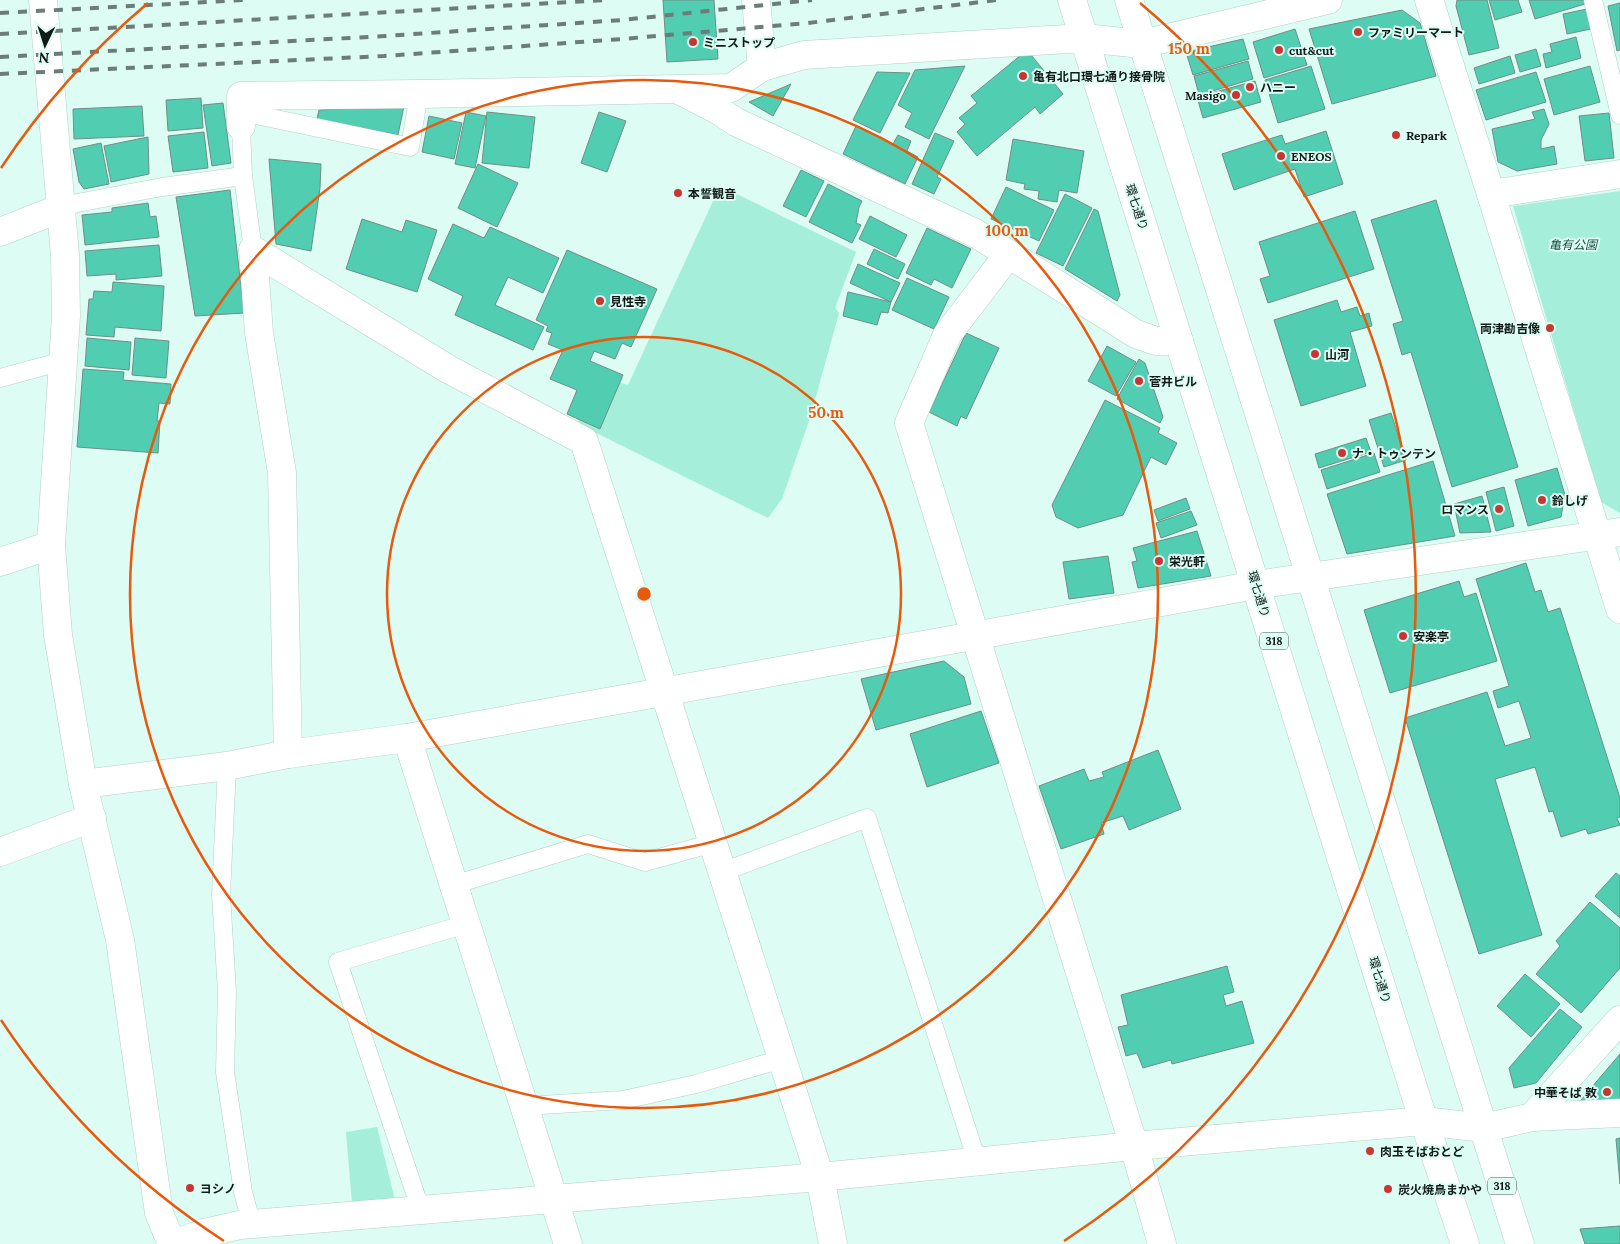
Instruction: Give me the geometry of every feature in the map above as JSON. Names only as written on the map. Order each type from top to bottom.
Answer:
[{"type":"street","points":[[43,0],[65,256],[66,316],[52,545],[58,635],[83,784],[120,940],[159,1213],[173,1244],[204,1233],[252,1224],[820,1177],[1134,1146],[1424,1121],[1484,1128],[1532,1117],[1620,1113]]},
{"type":"street","points":[[756,0],[762,67]]},
{"type":"street","name":"環七通り","points":[[1072,0],[1424,1121],[1465,1244]]},
{"type":"street","name":"318","points":[[1129,0],[1520,1244]]},
{"type":"street","points":[[242,119],[241,96],[731,88],[762,67],[804,55],[1084,38],[1142,44],[1328,0]]},
{"type":"street","points":[[1429,0],[1491,194],[1608,534],[1620,609]]},
{"type":"street","points":[[675,89],[718,110],[736,122],[975,233],[1136,334],[1156,341],[1180,341]]},
{"type":"street","points":[[1491,194],[1620,174]]},
{"type":"street","points":[[0,232],[62,208]]},
{"type":"street","points":[[253,250],[448,369],[584,441],[820,1177],[833,1244]]},
{"type":"street","points":[[253,250],[259,333],[282,473],[288,754]]},
{"type":"street","points":[[1008,255],[946,335],[909,423],[1134,1146],[1162,1244]]},
{"type":"street","points":[[83,784],[227,766],[288,754],[407,738],[976,637],[1256,585],[1608,534]]},
{"type":"street","points":[[0,562],[52,545]]},
{"type":"street","points":[[407,738],[568,1244]]},
{"type":"street","points":[[0,852],[92,818]]},
{"type":"street","points":[[1532,1117],[1620,1020]]},
{"type":"lane","points":[[1593,0],[1620,116]]},
{"type":"lane","points":[[253,250],[243,176],[242,119],[410,147],[419,94]]},
{"type":"lane","points":[[62,208],[77,203],[162,187],[243,176]]},
{"type":"lane","points":[[0,378],[63,361]]},
{"type":"lane","points":[[227,766],[221,895],[227,992],[225,1072],[243,1192],[252,1224]]},
{"type":"lane","points":[[722,872],[867,818],[977,1162]]},
{"type":"lane","points":[[453,885],[588,844],[645,862],[713,843]]},
{"type":"lane","points":[[421,1211],[338,962],[466,924]]},
{"type":"lane","points":[[524,1106],[623,1100],[696,1084],[782,1059]]},
{"type":"green space","points":[[720,186],[856,252],[835,308],[839,313],[810,418],[782,499],[768,518],[578,424],[581,411],[615,381],[628,385]]},
{"type":"green space","name":"亀有公園","points":[[1620,191],[1620,513],[1601,502],[1513,206]]},
{"type":"green space","points":[[377,1127],[397,1208],[353,1214],[346,1132]]},
{"type":"building","points":[[663,0],[714,0],[718,59],[667,62]]},
{"type":"building","points":[[1457,0],[1487,0],[1499,48],[1469,55],[1456,6]]},
{"type":"building","points":[[1489,0],[1518,0],[1522,12],[1495,20]]},
{"type":"building","points":[[1529,0],[1584,0],[1585,4],[1535,19]]},
{"type":"building","points":[[1620,3],[1620,50],[1617,51],[1608,6]]},
{"type":"building","points":[[1587,9],[1591,29],[1567,34],[1563,14]]},
{"type":"building","points":[[1402,10],[1420,23],[1436,76],[1332,104],[1309,29]]},
{"type":"building","points":[[1295,29],[1307,65],[1264,78],[1253,42]]},
{"type":"building","points":[[1576,37],[1581,58],[1546,68],[1543,54],[1552,52],[1550,44]]},
{"type":"building","points":[[1243,39],[1249,59],[1193,75],[1186,52]]},
{"type":"building","points":[[1536,49],[1541,66],[1520,72],[1515,55]]},
{"type":"building","points":[[1027,50],[1063,94],[1040,114],[1035,107],[977,156],[957,132],[965,124],[959,118],[977,103],[971,96]]},
{"type":"building","points":[[1510,56],[1515,73],[1479,84],[1474,68]]},
{"type":"building","points":[[1248,61],[1253,79],[1199,95],[1194,76]]},
{"type":"building","points":[[965,66],[929,139],[905,127],[912,113],[898,105],[915,70]]},
{"type":"building","points":[[1311,66],[1325,109],[1278,123],[1265,80]]},
{"type":"building","points":[[1590,66],[1600,102],[1554,115],[1544,79]]},
{"type":"building","points":[[877,72],[910,73],[880,133],[853,120]]},
{"type":"building","points":[[1536,72],[1546,102],[1486,120],[1476,90]]},
{"type":"building","points":[[1255,81],[1261,102],[1203,118],[1197,97]]},
{"type":"building","points":[[791,84],[773,116],[749,102]]},
{"type":"building","points":[[201,98],[203,128],[168,131],[166,100]]},
{"type":"building","points":[[223,103],[231,163],[212,166],[203,105]]},
{"type":"building","points":[[142,106],[144,136],[74,139],[73,109]]},
{"type":"building","points":[[404,106],[398,135],[317,119],[319,110]]},
{"type":"building","points":[[1544,109],[1549,124],[1541,140],[1541,149],[1554,146],[1557,164],[1517,171],[1498,162],[1492,129],[1535,119],[1532,112]]},
{"type":"building","points":[[466,112],[486,116],[475,168],[455,164]]},
{"type":"building","points":[[487,112],[535,117],[529,168],[482,163]]},
{"type":"building","points":[[599,112],[626,121],[607,172],[581,163]]},
{"type":"building","points":[[1609,113],[1614,158],[1585,161],[1579,116]]},
{"type":"building","points":[[429,116],[462,123],[454,159],[422,152]]},
{"type":"building","points":[[856,126],[893,144],[898,135],[911,141],[907,151],[918,157],[905,184],[843,154]]},
{"type":"building","points":[[1326,131],[1343,184],[1304,197],[1295,169],[1234,190],[1222,154],[1282,135],[1285,144]]},
{"type":"building","points":[[204,132],[208,168],[173,172],[168,136]]},
{"type":"building","points":[[935,133],[954,141],[937,177],[941,179],[934,194],[912,184]]},
{"type":"building","points":[[148,137],[149,174],[111,182],[104,146]]},
{"type":"building","points":[[1013,139],[1084,151],[1077,193],[1059,190],[1057,202],[1038,199],[1039,191],[1024,189],[1025,184],[1006,180]]},
{"type":"building","points":[[101,143],[109,184],[84,189],[79,182],[73,149]]},
{"type":"building","points":[[269,159],[321,164],[320,188],[311,251],[276,244]]},
{"type":"building","points":[[478,164],[518,183],[497,227],[458,208]]},
{"type":"building","points":[[801,170],[824,181],[806,217],[783,206]]},
{"type":"building","points":[[828,184],[862,201],[856,223],[861,225],[852,243],[809,222]]},
{"type":"building","points":[[1006,187],[1054,210],[1039,241],[991,219]]},
{"type":"building","points":[[230,190],[244,313],[195,316],[176,197]]},
{"type":"building","points":[[1065,194],[1092,208],[1063,266],[1036,253]]},
{"type":"building","points":[[1436,200],[1518,467],[1452,487],[1411,352],[1402,355],[1393,324],[1403,321],[1371,220]]},
{"type":"building","points":[[148,203],[150,217],[156,216],[159,237],[85,245],[82,215],[112,212],[112,208]]},
{"type":"building","points":[[1094,209],[1098,211],[1120,295],[1117,301],[1065,269]]},
{"type":"building","points":[[1355,211],[1374,269],[1268,303],[1260,279],[1270,276],[1259,242]]},
{"type":"building","points":[[870,216],[907,235],[896,257],[859,239]]},
{"type":"building","points":[[362,219],[402,232],[406,220],[437,230],[417,292],[346,269]]},
{"type":"building","points":[[453,224],[484,238],[490,227],[559,258],[543,293],[508,277],[495,305],[544,327],[533,350],[455,315],[463,296],[428,279]]},
{"type":"building","points":[[927,228],[971,249],[952,288],[934,279],[931,285],[906,273]]},
{"type":"building","points":[[159,245],[162,276],[116,280],[116,274],[87,276],[85,251]]},
{"type":"building","points":[[874,249],[905,264],[898,279],[867,264]]},
{"type":"building","points":[[567,250],[657,289],[631,347],[622,343],[615,359],[594,351],[590,361],[623,375],[600,429],[567,414],[577,390],[550,379],[563,350],[548,344],[552,333],[546,331],[548,326],[536,320]]},
{"type":"building","points":[[858,264],[900,283],[891,302],[850,283]]},
{"type":"building","points":[[907,278],[949,297],[934,329],[892,310]]},
{"type":"building","points":[[113,282],[164,286],[161,331],[115,327],[114,337],[86,335],[89,299],[93,299],[94,291],[112,292]]},
{"type":"building","points":[[848,292],[891,302],[888,313],[881,312],[877,325],[843,316]]},
{"type":"building","points":[[1337,300],[1341,312],[1357,307],[1360,316],[1369,313],[1372,326],[1350,332],[1366,386],[1301,406],[1274,320]]},
{"type":"building","points":[[966,333],[999,348],[966,419],[961,416],[957,426],[929,412]]},
{"type":"building","points":[[87,338],[131,342],[129,370],[85,366]]},
{"type":"building","points":[[135,338],[169,341],[166,378],[132,375]]},
{"type":"building","points":[[1107,346],[1136,362],[1116,396],[1088,381]]},
{"type":"building","name":"菅井ビル","points":[[1139,359],[1145,363],[1163,417],[1160,423],[1117,399]]},
{"type":"building","points":[[83,369],[124,372],[123,380],[171,384],[170,404],[159,403],[157,421],[160,421],[158,453],[77,447]]},
{"type":"building","points":[[1105,400],[1160,428],[1158,433],[1177,443],[1166,465],[1151,457],[1123,515],[1078,528],[1056,517],[1052,505]]},
{"type":"building","points":[[1391,413],[1406,460],[1384,467],[1369,420]]},
{"type":"building","points":[[1366,438],[1371,452],[1319,468],[1315,454]]},
{"type":"building","points":[[1374,453],[1380,472],[1327,489],[1321,470]]},
{"type":"building","points":[[1433,461],[1455,536],[1347,554],[1327,494]]},
{"type":"building","points":[[1557,468],[1565,495],[1561,517],[1528,526],[1515,480]]},
{"type":"building","points":[[1504,487],[1514,526],[1496,531],[1486,492]]},
{"type":"building","points":[[1482,496],[1491,532],[1460,533],[1454,504]]},
{"type":"building","points":[[1186,498],[1190,509],[1158,521],[1154,510]]},
{"type":"building","points":[[1191,511],[1197,525],[1161,538],[1156,523]]},
{"type":"building","points":[[1197,531],[1211,576],[1138,588],[1132,562],[1137,561],[1133,548]]},
{"type":"building","points":[[1108,556],[1114,593],[1069,599],[1063,562]]},
{"type":"building","points":[[1526,563],[1535,592],[1541,590],[1548,612],[1560,608],[1620,798],[1620,817],[1617,818],[1620,825],[1588,834],[1586,829],[1561,837],[1553,811],[1549,812],[1535,767],[1495,779],[1542,935],[1479,954],[1405,718],[1487,692],[1505,746],[1531,738],[1519,701],[1498,708],[1493,691],[1509,686],[1476,579]]},
{"type":"building","points":[[1459,581],[1464,597],[1476,593],[1497,661],[1390,693],[1364,610]]},
{"type":"building","points":[[944,661],[964,677],[971,704],[876,730],[861,679]]},
{"type":"building","points":[[981,711],[999,763],[927,787],[910,734]]},
{"type":"building","points":[[1158,750],[1181,809],[1129,830],[1123,816],[1101,823],[1104,834],[1061,849],[1039,786],[1084,769],[1089,781],[1104,777],[1102,772]]},
{"type":"building","points":[[1616,873],[1620,876],[1620,918],[1595,896]]},
{"type":"building","points":[[1590,902],[1620,928],[1620,968],[1581,1013],[1536,974],[1560,946],[1556,941]]},
{"type":"building","points":[[1227,966],[1234,992],[1223,995],[1226,1006],[1242,1001],[1254,1043],[1172,1064],[1171,1060],[1143,1068],[1137,1053],[1126,1056],[1118,1027],[1128,1025],[1121,995]]},
{"type":"building","points":[[1525,974],[1560,1004],[1531,1037],[1497,1006]]},
{"type":"building","points":[[1560,1009],[1582,1027],[1536,1083],[1514,1088],[1509,1068]]},
{"type":"building","points":[[1620,1054],[1620,1103],[1580,1101]]},
{"type":"building","points":[[1620,1138],[1620,1184],[1616,1139]]},
{"type":"building","points":[[1620,1226],[1620,1244],[1585,1244],[1580,1229]]},
{"type":"railway","points":[[0,13],[244,0]]},
{"type":"railway","points":[[0,34],[605,0]]},
{"type":"railway","points":[[0,57],[385,36],[622,20],[812,0]]},
{"type":"railway","points":[[0,74],[384,56],[622,39],[808,23],[997,0]]},
{"type":"place","name":"ファミリーマート","points":[[1358,32]]},
{"type":"place","name":"ミニストップ","points":[[693,42]]},
{"type":"place","name":"cut&cut","points":[[1279,50]]},
{"type":"place","name":"亀有北口環七通り接骨院","points":[[1023,76]]},
{"type":"place","name":"ハニー","points":[[1250,87]]},
{"type":"place","name":"Masigo","points":[[1236,95]]},
{"type":"place","name":"Repark","points":[[1396,135]]},
{"type":"place","name":"ENEOS","points":[[1281,156]]},
{"type":"place","name":"本誓観音","points":[[678,193]]},
{"type":"place","name":"見性寺","points":[[600,301]]},
{"type":"place","name":"両津勘吉像","points":[[1550,328]]},
{"type":"place","name":"山河","points":[[1315,354]]},
{"type":"place","name":"菅井ビル","points":[[1139,381]]},
{"type":"place","name":"ナ・トゥンテン","points":[[1342,453]]},
{"type":"place","name":"鈴しげ","points":[[1542,500]]},
{"type":"place","name":"ロマンス","points":[[1499,509]]},
{"type":"place","name":"栄光軒","points":[[1159,561]]},
{"type":"place","name":"安楽亭","points":[[1403,636]]},
{"type":"place","name":"中華そば 敦","points":[[1607,1092]]},
{"type":"place","name":"肉玉そばおとど","points":[[1370,1151]]},
{"type":"place","name":"ヨシノ","points":[[190,1188]]},
{"type":"place","name":"炭火焼鳥まかや","points":[[1388,1189]]}]
